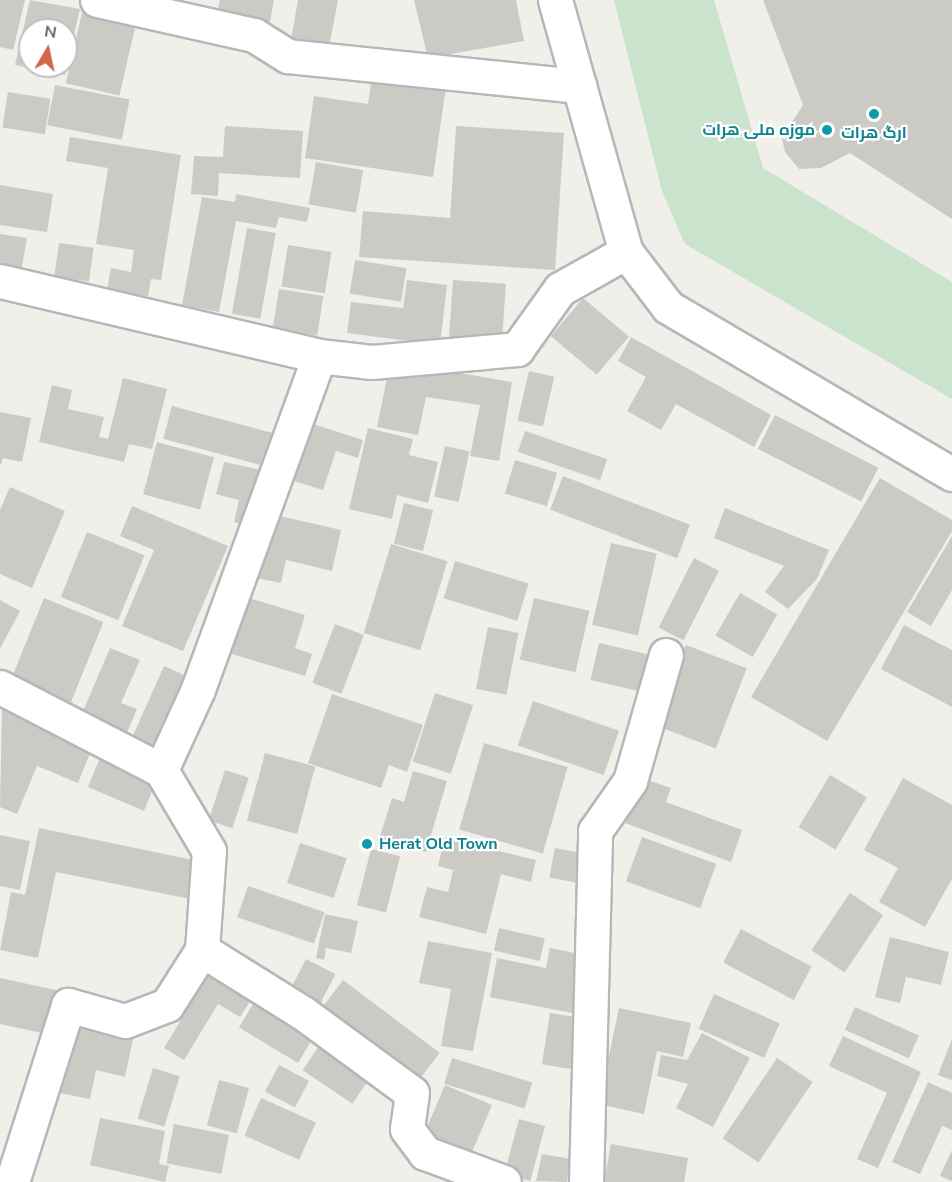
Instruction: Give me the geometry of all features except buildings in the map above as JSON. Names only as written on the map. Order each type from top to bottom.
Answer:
[{"type":"street","points":[[97,0],[254,35],[288,56],[579,86]]},
{"type":"street","points":[[555,0],[626,252],[668,307],[952,474]]},
{"type":"street","points":[[0,282],[319,356],[372,362],[517,349],[560,289],[626,252]]},
{"type":"street","points":[[161,770],[198,689],[319,356]]},
{"type":"street","points":[[586,1182],[595,831],[630,781],[666,655]]},
{"type":"street","points":[[0,687],[161,770],[209,851],[202,950],[166,1005],[125,1021],[68,1005],[12,1182]]},
{"type":"street","points":[[202,950],[303,1013],[412,1093],[407,1129],[425,1153],[504,1182]]},
{"type":"green space","points":[[614,0],[714,0],[763,168],[952,282],[952,399],[685,244],[662,191]]},
{"type":"place","name":"ارگ هرات","points":[[874,114]]},
{"type":"place","name":"موزه ملی هرات","points":[[827,130]]},
{"type":"place","name":"Herat Old Town","points":[[367,844]]}]
